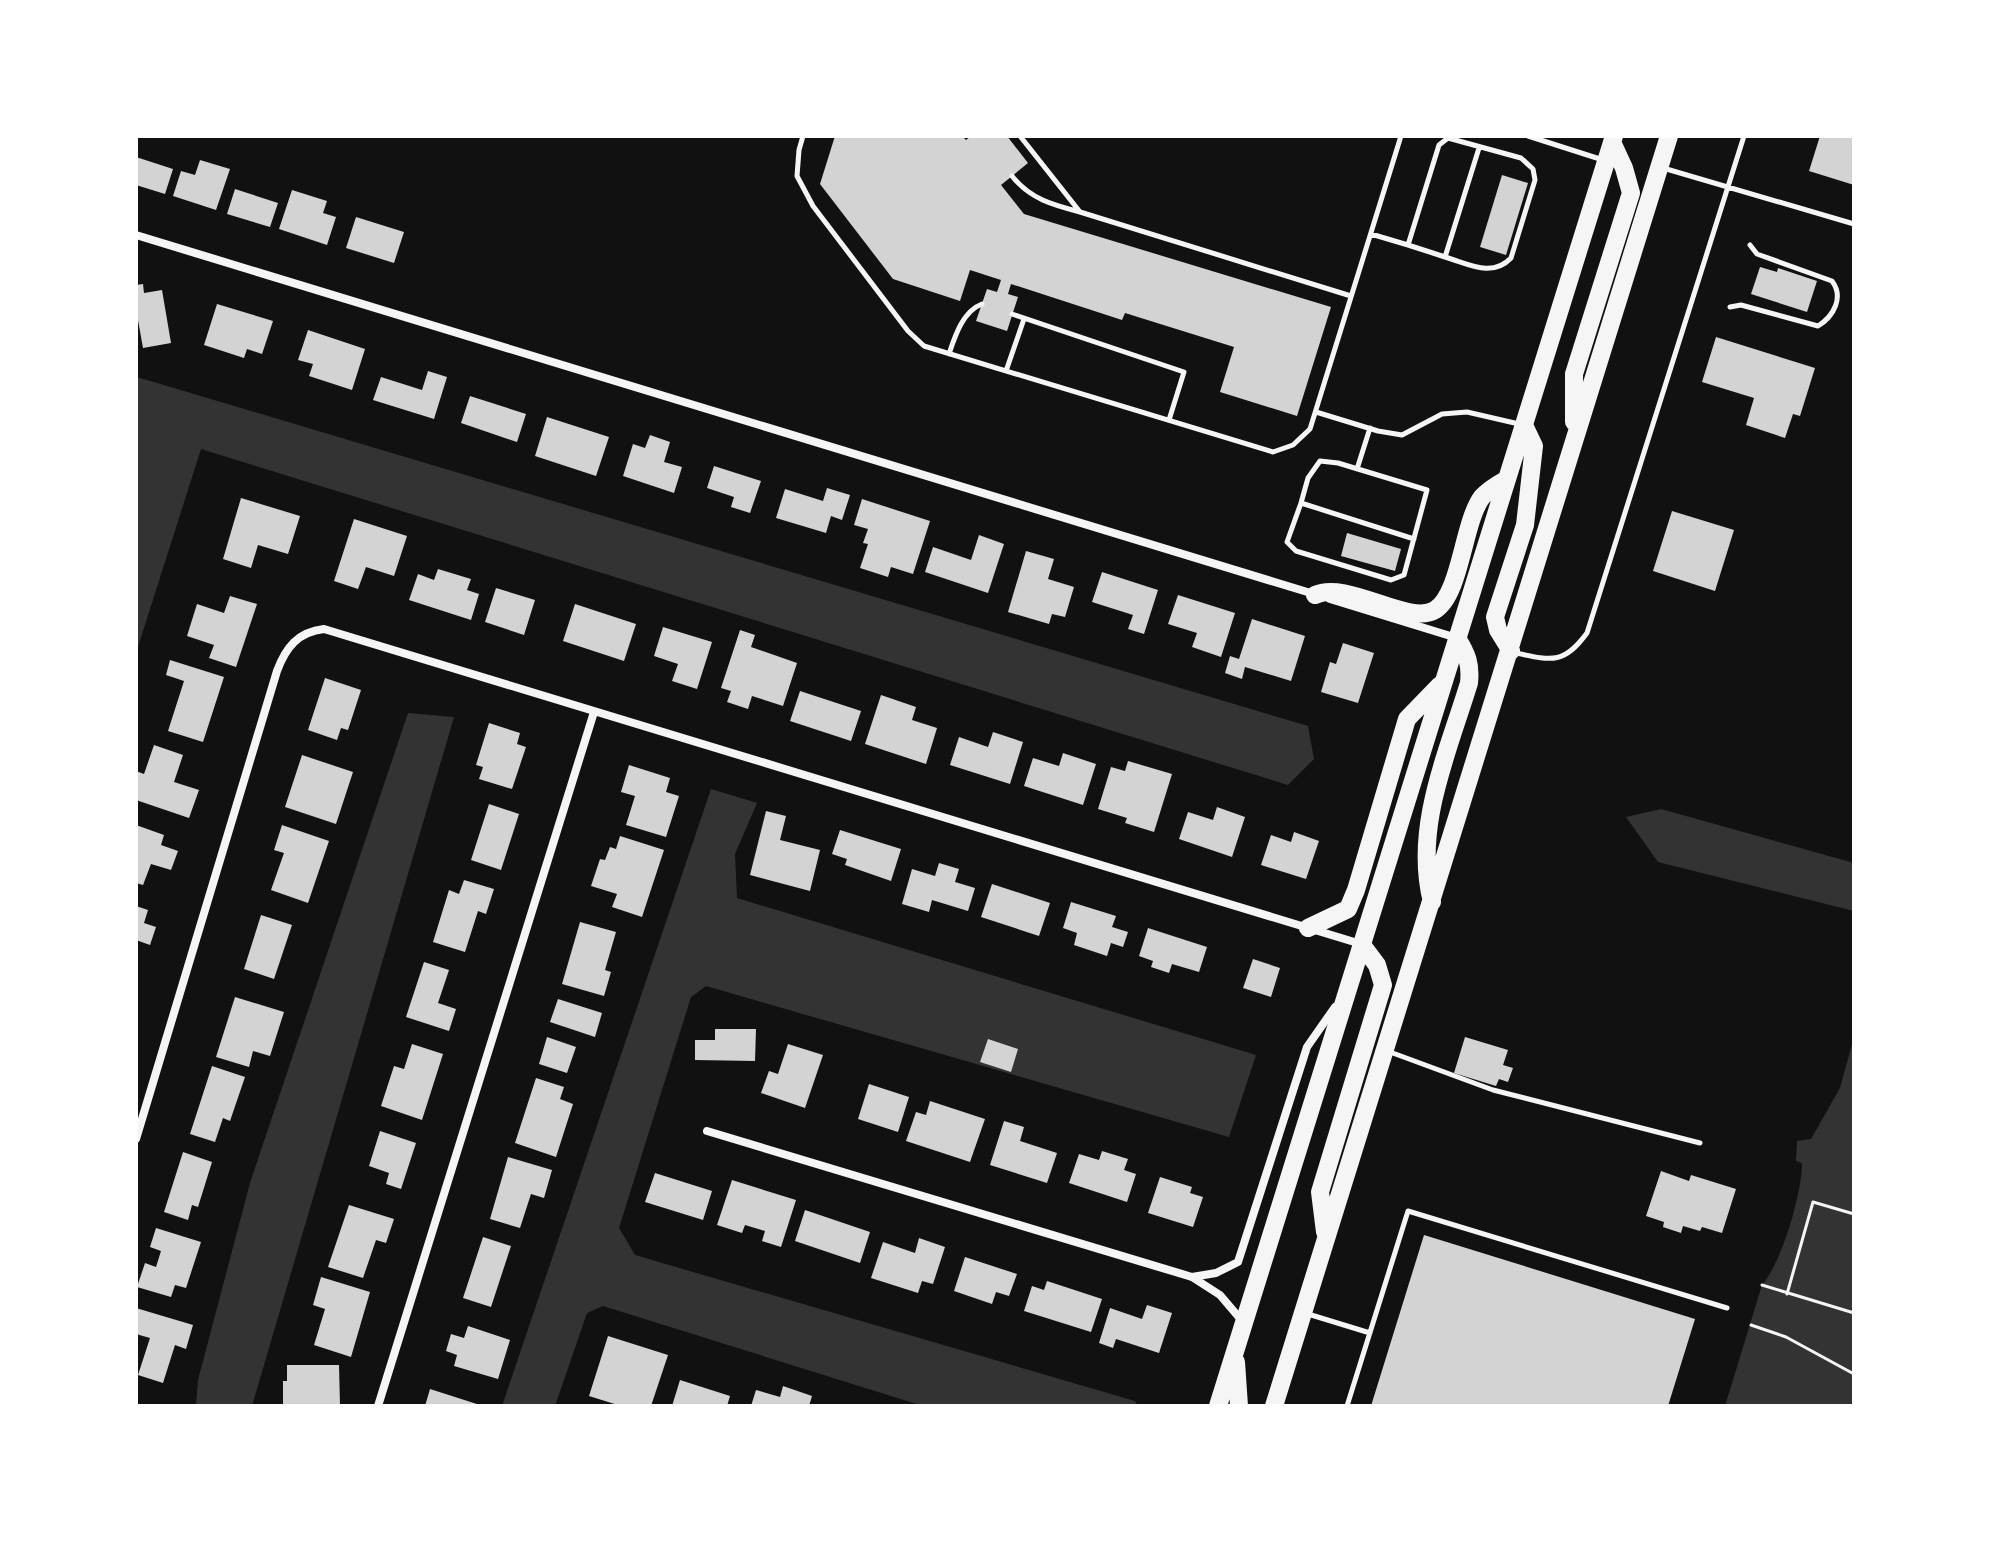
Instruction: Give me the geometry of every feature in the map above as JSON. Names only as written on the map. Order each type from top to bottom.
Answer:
[{"type":"highway","points":[[1274,1406],[1669,136]]},
{"type":"highway","points":[[1218,1406],[1606,161],[1609,138]]},
{"type":"highway","points":[[1574,441],[1574,374],[1631,193],[1624,168],[1609,138]]},
{"type":"highway","points":[[1511,651],[1498,630],[1495,617],[1525,525],[1534,446],[1524,425]]},
{"type":"highway","points":[[1315,595],[1331,590],[1417,613],[1436,610],[1450,587],[1480,499],[1492,487],[1507,479]]},
{"type":"highway","points":[[1432,902],[1425,875],[1431,810],[1471,668],[1468,655],[1457,638]]},
{"type":"highway","points":[[1308,928],[1348,909],[1407,719],[1444,680]]},
{"type":"highway","points":[[1326,1239],[1320,1192],[1383,985],[1377,965],[1362,945]]},
{"type":"highway","points":[[1235,1351],[1239,1406]]},
{"type":"street","points":[[136,235],[1457,638]]},
{"type":"street","points":[[136,1139],[277,671],[284,653],[301,634],[324,629],[1362,945]]},
{"type":"street","points":[[378,1406],[594,712]]},
{"type":"street","points":[[1192,1277],[1216,1273],[1238,1262],[1307,1047],[1348,990]]},
{"type":"street","points":[[707,1131],[1192,1277],[1220,1295],[1244,1323]]},
{"type":"lane","points":[[803,136],[797,176],[813,206],[908,331],[924,346],[1273,452],[1293,445],[1310,429],[1401,136]]},
{"type":"lane","points":[[1020,136],[1080,212]]},
{"type":"lane","points":[[1466,144],[1468,136]]},
{"type":"lane","points":[[1528,136],[1606,161]]},
{"type":"lane","points":[[1511,651],[1543,658],[1564,657],[1576,648],[1587,633],[1744,136]]},
{"type":"lane","points":[[1371,234],[1487,270],[1502,268],[1511,258],[1535,180],[1533,169],[1521,158],[1448,138],[1439,145],[1408,245]]},
{"type":"lane","points":[[1445,257],[1479,148]]},
{"type":"lane","points":[[1659,167],[1854,224]]},
{"type":"lane","points":[[1012,176],[1021,188],[1045,203],[1351,296]]},
{"type":"lane","points":[[1730,307],[1741,305],[1818,326],[1828,320],[1836,306],[1837,288],[1832,281],[1757,254],[1750,245]]},
{"type":"lane","points":[[949,354],[962,322],[974,307],[982,304]]},
{"type":"lane","points":[[1012,314],[1184,372],[1169,420]]},
{"type":"lane","points":[[1006,371],[1024,319]]},
{"type":"lane","points":[[1316,412],[1402,435],[1442,414],[1467,412],[1524,425]]},
{"type":"lane","points":[[1357,469],[1370,428]]},
{"type":"lane","points":[[1320,461],[1357,469],[1427,490],[1404,575],[1391,580],[1296,551],[1287,542],[1308,478],[1320,461]]},
{"type":"lane","points":[[1301,503],[1414,539]]},
{"type":"lane","points":[[1385,1050],[1493,1090],[1700,1143]]},
{"type":"lane","points":[[1347,1406],[1408,1211],[1727,1308]]},
{"type":"lane","points":[[1304,1312],[1370,1333]]},
{"type":"path","points":[[1787,1294],[1813,1202],[1854,1214]]},
{"type":"path","points":[[1762,1285],[1854,1313]]},
{"type":"path","points":[[1751,1325],[1786,1337],[1854,1374]]},
{"type":"shaded area","points":[[137,377],[1308,726],[1314,759],[1288,785],[201,449],[136,653]]},
{"type":"shaded area","points":[[408,713],[454,717],[252,1406],[196,1406],[198,1380],[250,1183]]},
{"type":"shaded area","points":[[711,789],[757,803],[735,854],[737,898],[1256,1055],[1229,1137],[706,986],[691,997],[619,1228],[635,1255],[1135,1401],[1138,1406],[923,1406],[603,1306],[587,1313],[555,1406],[502,1406]]},
{"type":"shaded area","points":[[1661,809],[1854,863],[1854,911],[1658,862],[1626,817]]},
{"type":"shaded area","points":[[1854,1037],[1854,1406],[1725,1406],[1762,1285],[1777,1260],[1795,1209],[1802,1163],[1796,1161],[1797,1141],[1811,1139],[1840,1088]]},
{"type":"building","points":[[835,136],[962,136],[966,140],[971,136],[1007,136],[1028,163],[1001,185],[1024,214],[1331,307],[1297,416],[1220,392],[1234,347],[1125,313],[1122,320],[1011,284],[1008,294],[1018,297],[1007,331],[976,321],[987,289],[997,292],[1001,280],[970,270],[960,301],[893,279],[820,184]]},
{"type":"building","points":[[1820,136],[1854,136],[1854,185],[1809,171]]},
{"type":"building","points":[[136,157],[173,169],[165,194],[136,185]]},
{"type":"building","points":[[200,160],[230,169],[216,210],[173,196],[181,171],[195,175]]},
{"type":"building","points":[[1502,175],[1528,183],[1506,255],[1480,247]]},
{"type":"building","points":[[235,189],[278,203],[270,227],[227,214]]},
{"type":"building","points":[[292,190],[327,201],[323,213],[336,217],[327,245],[279,229]]},
{"type":"building","points":[[356,217],[404,232],[394,263],[346,248]]},
{"type":"building","points":[[1760,267],[1777,272],[1778,268],[1817,281],[1807,312],[1751,294]]},
{"type":"building","points":[[143,284],[144,293],[162,290],[171,343],[143,348],[136,309],[136,285]]},
{"type":"building","points":[[217,304],[273,321],[262,354],[247,349],[244,358],[204,345]]},
{"type":"building","points":[[308,330],[365,349],[352,390],[309,376],[313,364],[298,360]]},
{"type":"building","points":[[1716,337],[1815,368],[1800,416],[1793,414],[1785,438],[1746,425],[1754,398],[1702,382]]},
{"type":"building","points":[[428,371],[447,377],[434,419],[373,400],[381,377],[422,390]]},
{"type":"building","points":[[470,396],[526,414],[517,442],[461,423]]},
{"type":"building","points":[[547,417],[609,437],[596,476],[535,456]]},
{"type":"building","points":[[650,435],[670,442],[664,462],[682,467],[674,493],[623,476],[633,444],[645,448]]},
{"type":"building","points":[[714,466],[761,481],[750,513],[731,507],[734,497],[707,488]]},
{"type":"building","points":[[827,488],[850,495],[842,520],[831,516],[826,533],[776,518],[785,489],[823,501]]},
{"type":"building","points":[[241,498],[300,516],[288,554],[258,545],[251,568],[223,559]]},
{"type":"building","points":[[862,499],[930,521],[913,574],[891,567],[888,577],[860,568],[868,544],[863,543],[868,529],[854,525]]},
{"type":"building","points":[[1672,511],[1734,530],[1715,591],[1653,571]]},
{"type":"building","points":[[354,519],[407,536],[394,576],[366,567],[358,589],[334,581]]},
{"type":"building","points":[[1347,533],[1401,549],[1395,571],[1341,556]]},
{"type":"building","points":[[979,535],[1004,544],[988,593],[925,572],[933,547],[971,560]]},
{"type":"building","points":[[1026,551],[1054,559],[1048,579],[1074,587],[1065,617],[1052,614],[1049,624],[1008,612]]},
{"type":"building","points":[[438,569],[471,579],[467,590],[479,594],[471,620],[409,600],[418,574],[434,580]]},
{"type":"building","points":[[1102,572],[1158,590],[1144,634],[1128,629],[1133,615],[1092,602]]},
{"type":"building","points":[[496,588],[535,600],[524,635],[485,622]]},
{"type":"building","points":[[1178,595],[1235,613],[1221,657],[1192,647],[1197,633],[1168,624]]},
{"type":"building","points":[[230,596],[257,604],[236,667],[209,658],[214,645],[187,636],[197,604],[224,613]]},
{"type":"building","points":[[575,604],[636,624],[624,661],[563,641]]},
{"type":"building","points":[[1252,619],[1305,636],[1291,681],[1245,667],[1242,679],[1225,673],[1230,656],[1239,659]]},
{"type":"building","points":[[663,627],[712,642],[697,689],[672,681],[678,664],[654,656]]},
{"type":"building","points":[[740,630],[755,635],[751,647],[797,663],[783,706],[752,696],[748,709],[727,702],[731,691],[721,688]]},
{"type":"building","points":[[1343,643],[1374,653],[1358,703],[1321,692],[1330,662],[1336,664]]},
{"type":"building","points":[[170,660],[224,677],[203,742],[168,731],[184,681],[166,675]]},
{"type":"building","points":[[325,678],[361,690],[348,730],[341,728],[337,740],[308,730]]},
{"type":"building","points":[[800,691],[861,711],[851,741],[790,721]]},
{"type":"building","points":[[881,695],[916,707],[912,720],[937,728],[926,764],[865,744]]},
{"type":"building","points":[[489,723],[520,733],[517,744],[526,747],[512,789],[479,779],[483,767],[476,765]]},
{"type":"building","points":[[993,732],[1023,742],[1010,784],[950,765],[959,737],[988,747]]},
{"type":"building","points":[[154,745],[183,755],[174,782],[199,790],[189,818],[136,800],[136,771],[144,774]]},
{"type":"building","points":[[1063,753],[1096,764],[1083,805],[1024,786],[1033,758],[1059,766]]},
{"type":"building","points":[[302,755],[353,772],[336,824],[285,807]]},
{"type":"building","points":[[1128,761],[1172,774],[1154,832],[1125,823],[1127,818],[1098,809],[1111,767],[1125,771]]},
{"type":"building","points":[[629,765],[670,778],[666,792],[679,796],[666,837],[626,825],[635,796],[621,792]]},
{"type":"building","points":[[489,804],[519,814],[501,870],[471,860]]},
{"type":"building","points":[[1217,807],[1245,817],[1232,857],[1179,839],[1188,812],[1213,820]]},
{"type":"building","points":[[766,811],[786,816],[780,840],[820,850],[810,891],[750,875]]},
{"type":"building","points":[[136,825],[164,835],[161,845],[178,851],[171,870],[151,864],[143,885],[136,883]]},
{"type":"building","points":[[282,825],[329,841],[308,903],[271,890],[284,853],[274,850]]},
{"type":"building","points":[[840,830],[901,849],[891,881],[845,865],[847,859],[832,854]]},
{"type":"building","points":[[1294,832],[1319,841],[1306,879],[1261,865],[1271,835],[1291,842]]},
{"type":"building","points":[[620,836],[664,850],[642,917],[612,907],[617,894],[591,886],[600,859],[605,860],[610,847],[616,849]]},
{"type":"building","points":[[939,863],[959,869],[955,882],[975,888],[968,911],[932,900],[929,912],[902,904],[912,869],[935,876]]},
{"type":"building","points":[[464,880],[494,889],[486,914],[478,911],[465,952],[433,942],[449,890],[459,894]]},
{"type":"building","points":[[992,884],[1050,903],[1039,936],[981,917]]},
{"type":"building","points":[[1071,902],[1116,916],[1112,927],[1128,932],[1123,947],[1111,943],[1107,956],[1074,945],[1077,933],[1063,928]]},
{"type":"building","points":[[136,906],[148,910],[144,923],[156,927],[150,945],[136,940]]},
{"type":"building","points":[[261,915],[292,925],[274,979],[244,969]]},
{"type":"building","points":[[580,922],[616,932],[605,970],[611,972],[604,996],[562,984]]},
{"type":"building","points":[[1148,928],[1207,947],[1199,972],[1172,964],[1169,973],[1151,967],[1153,961],[1139,956]]},
{"type":"building","points":[[1253,959],[1280,968],[1271,997],[1243,988]]},
{"type":"building","points":[[424,962],[449,970],[438,1003],[456,1009],[449,1031],[406,1017]]},
{"type":"building","points":[[235,997],[284,1012],[270,1056],[253,1051],[249,1067],[216,1057]]},
{"type":"building","points":[[558,999],[602,1013],[595,1037],[550,1022]]},
{"type":"building","points":[[715,1029],[756,1029],[755,1061],[695,1060],[695,1040],[715,1040]]},
{"type":"building","points":[[547,1037],[576,1047],[567,1073],[539,1064]]},
{"type":"building","points":[[1465,1037],[1508,1050],[1503,1065],[1513,1068],[1508,1082],[1499,1079],[1496,1086],[1454,1073]]},
{"type":"building","points":[[988,1039],[1018,1049],[1011,1072],[980,1062]]},
{"type":"building","points":[[412,1044],[443,1054],[422,1120],[381,1106],[394,1066],[404,1069]]},
{"type":"building","points":[[788,1044],[823,1055],[805,1108],[761,1093],[769,1071],[778,1074]]},
{"type":"building","points":[[212,1066],[245,1077],[230,1121],[223,1118],[215,1142],[190,1134]]},
{"type":"building","points":[[536,1078],[564,1087],[560,1099],[573,1104],[556,1157],[515,1143]]},
{"type":"building","points":[[869,1084],[909,1097],[898,1132],[858,1119]]},
{"type":"building","points":[[930,1101],[985,1119],[970,1162],[906,1141],[916,1112],[926,1115]]},
{"type":"building","points":[[1004,1121],[1024,1127],[1020,1141],[1057,1153],[1047,1183],[990,1165]]},
{"type":"building","points":[[380,1131],[416,1143],[401,1189],[386,1184],[389,1173],[369,1166]]},
{"type":"building","points":[[1102,1151],[1128,1159],[1124,1170],[1136,1174],[1127,1202],[1069,1183],[1079,1154],[1099,1160]]},
{"type":"building","points":[[183,1152],[212,1162],[198,1207],[192,1205],[188,1220],[164,1212]]},
{"type":"building","points":[[508,1157],[552,1170],[544,1198],[531,1194],[520,1228],[490,1219]]},
{"type":"building","points":[[1661,1171],[1689,1181],[1691,1175],[1736,1189],[1722,1233],[1683,1226],[1681,1233],[1663,1227],[1664,1222],[1646,1216]]},
{"type":"building","points":[[655,1173],[712,1191],[703,1220],[645,1202]]},
{"type":"building","points":[[1160,1177],[1192,1187],[1190,1193],[1203,1197],[1193,1227],[1148,1213]]},
{"type":"building","points":[[732,1180],[796,1200],[781,1247],[762,1241],[765,1231],[745,1225],[742,1233],[717,1225]]},
{"type":"building","points":[[349,1205],[394,1219],[386,1243],[376,1240],[363,1278],[328,1267]]},
{"type":"building","points":[[805,1210],[870,1232],[860,1263],[795,1241]]},
{"type":"building","points":[[156,1228],[201,1242],[186,1288],[175,1285],[171,1297],[137,1287],[145,1263],[156,1267],[161,1251],[150,1247]]},
{"type":"building","points":[[1424,1235],[1695,1319],[1668,1406],[1371,1406]]},
{"type":"building","points":[[483,1237],[511,1246],[491,1307],[463,1298]]},
{"type":"building","points":[[919,1238],[945,1247],[933,1284],[922,1281],[918,1293],[871,1278],[883,1242],[915,1253]]},
{"type":"building","points":[[965,1257],[1017,1274],[1009,1296],[996,1292],[992,1304],[954,1291]]},
{"type":"building","points":[[321,1277],[370,1292],[351,1357],[314,1345],[325,1309],[313,1305]]},
{"type":"building","points":[[1047,1281],[1102,1299],[1091,1332],[1024,1311],[1032,1286],[1044,1290]]},
{"type":"building","points":[[1147,1305],[1172,1313],[1159,1353],[1116,1339],[1113,1348],[1099,1343],[1110,1308],[1142,1319]]},
{"type":"building","points":[[136,1308],[193,1325],[186,1349],[175,1345],[163,1383],[138,1375],[150,1338],[136,1334]]},
{"type":"building","points":[[468,1326],[510,1340],[498,1379],[454,1366],[457,1355],[446,1351],[451,1334],[464,1338]]},
{"type":"building","points":[[608,1336],[668,1355],[651,1406],[621,1406],[589,1396]]},
{"type":"building","points":[[287,1365],[339,1365],[340,1406],[283,1406],[283,1381],[287,1381]]},
{"type":"building","points":[[680,1380],[730,1396],[727,1406],[672,1406]]},
{"type":"building","points":[[783,1386],[812,1396],[809,1406],[751,1406],[756,1390],[780,1397]]},
{"type":"building","points":[[430,1389],[480,1405],[425,1406]]}]
